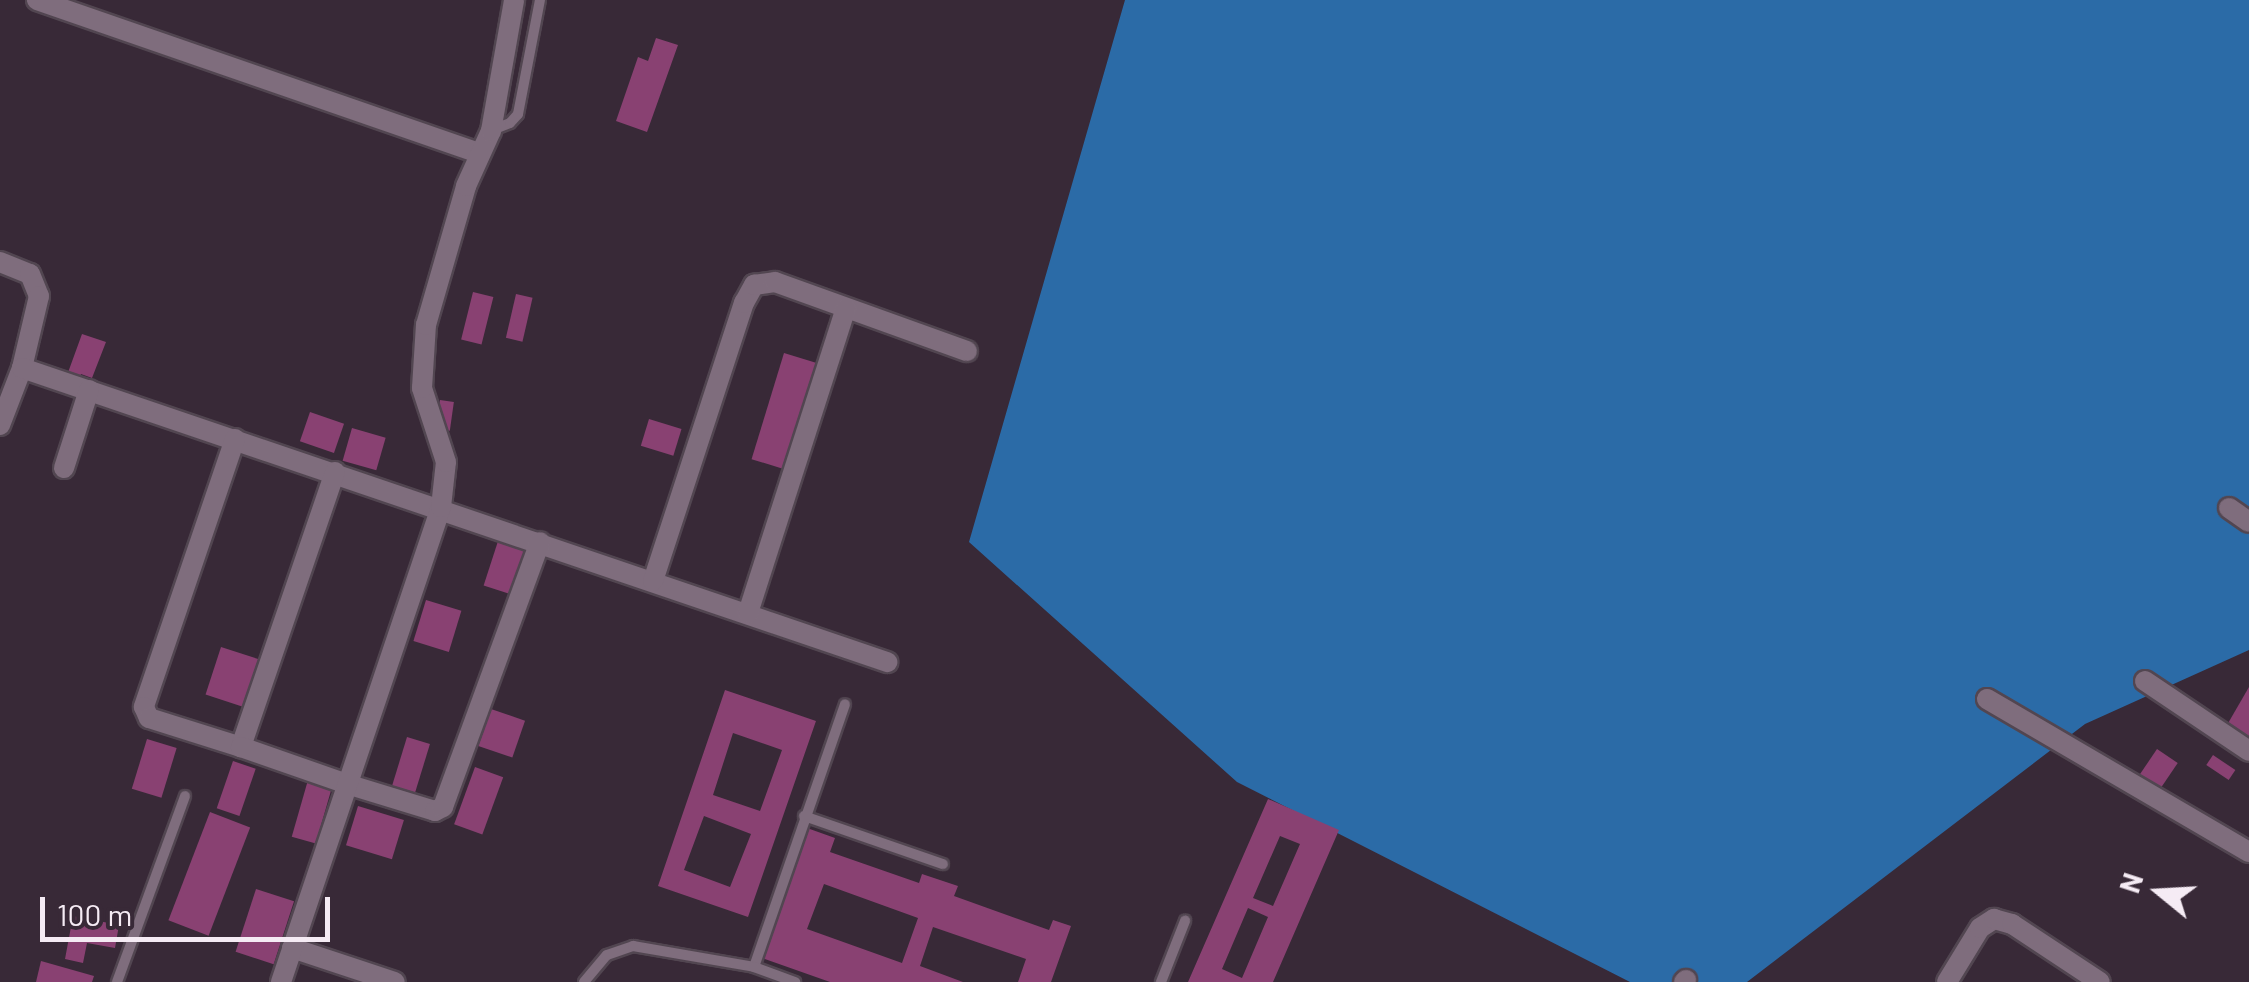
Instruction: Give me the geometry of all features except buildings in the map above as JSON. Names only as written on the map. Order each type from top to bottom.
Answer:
[{"type":"street","points":[[37,0],[278,87],[480,153]]},
{"type":"street","points":[[281,982],[440,507],[446,462],[423,402],[422,361],[430,309],[466,186],[491,131],[514,0]]},
{"type":"street","points":[[0,262],[30,274],[39,296],[22,368],[0,425]]},
{"type":"street","points":[[654,581],[744,303],[754,285],[775,282],[967,352]]},
{"type":"street","points":[[748,614],[846,308]]},
{"type":"street","points":[[22,368],[887,662]]},
{"type":"street","points":[[64,468],[89,390]]},
{"type":"street","points":[[235,439],[144,708],[149,718],[432,810],[443,807],[540,542]]},
{"type":"street","points":[[241,748],[336,472]]},
{"type":"street","points":[[2229,508],[2249,522]]},
{"type":"street","points":[[2145,681],[2249,751]]},
{"type":"street","points":[[1987,699],[2249,852]]},
{"type":"street","points":[[1947,982],[1980,928],[1994,919],[2012,924],[2100,982]]},
{"type":"street","points":[[292,948],[395,982]]},
{"type":"lane","points":[[491,131],[510,124],[518,114],[540,0]]},
{"type":"lane","points":[[754,967],[845,704]]},
{"type":"lane","points":[[117,982],[185,796]]},
{"type":"lane","points":[[804,816],[943,864]]},
{"type":"lane","points":[[1160,982],[1185,922]]},
{"type":"lane","points":[[584,982],[607,955],[626,946],[754,967],[795,982]]},
{"type":"water","points":[[1125,0],[2249,0],[2249,650],[2085,724],[1747,982],[1630,982],[1237,782],[969,542]]}]
